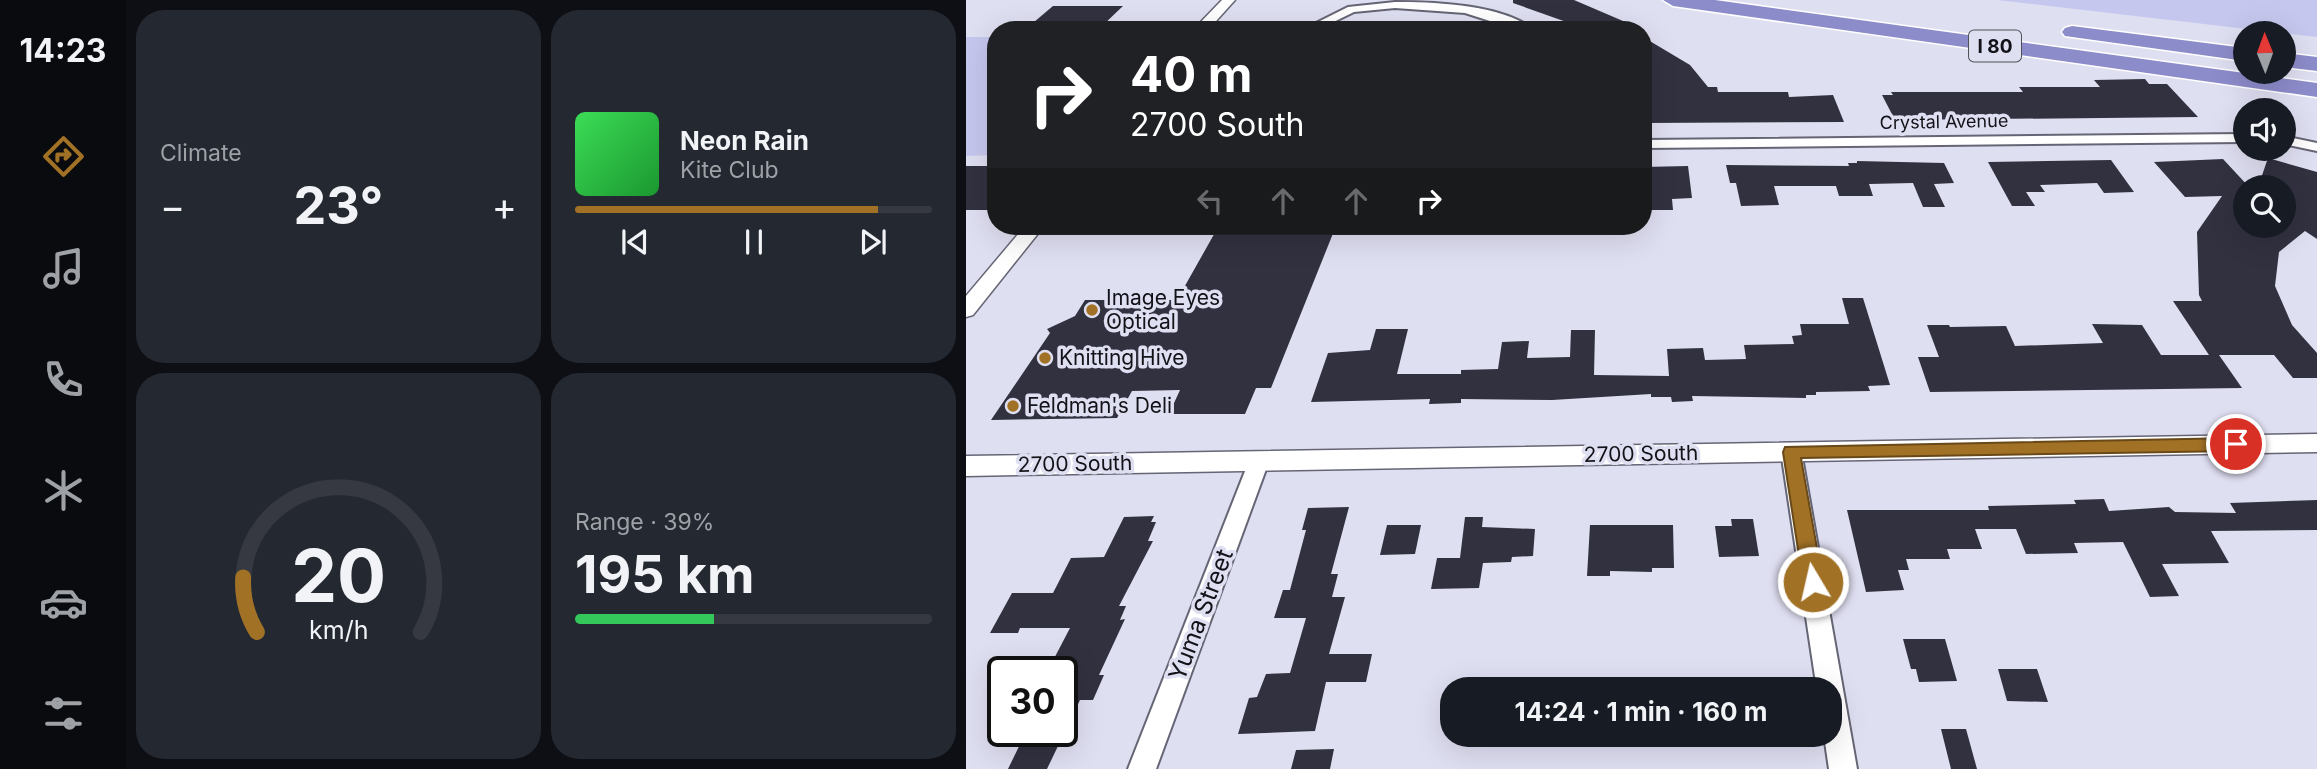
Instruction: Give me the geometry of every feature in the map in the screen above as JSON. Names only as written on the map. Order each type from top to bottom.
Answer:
[{"type":"highway","name":"I 80","points":[[1674,0],[2317,90]]},
{"type":"highway","points":[[2057,30],[2233,53]]},
{"type":"highway","points":[[2296,61],[2317,64]]},
{"type":"street","points":[[1209,21],[1229,0]]},
{"type":"street","points":[[1327,21],[1353,9],[1401,2],[1475,10],[1511,21]]},
{"type":"street","name":"Crystal Avenue","points":[[1652,144],[2233,138]]},
{"type":"street","points":[[2296,142],[2317,146]]},
{"type":"street","points":[[966,310],[1028,235]]},
{"type":"street","name":"2700 South","points":[[966,466],[2317,443]]},
{"type":"street","points":[[1791,452],[1843,769]]},
{"type":"street","name":"Yuma Street","points":[[1142,769],[1259,460]]},
{"type":"shaded area","points":[[1997,0],[2317,0],[2317,37],[2296,35],[2296,21],[2233,21],[2233,27]]},
{"type":"shaded area","points":[[966,37],[987,37],[987,155],[966,156]]},
{"type":"building","points":[[1513,0],[1574,0],[1623,21],[1564,21],[1513,3]]},
{"type":"building","points":[[1053,6],[1123,6],[1107,21],[1035,21]]},
{"type":"building","points":[[1652,42],[1690,65],[1708,87],[1717,87],[1718,92],[1788,92],[1789,97],[1833,95],[1844,122],[1652,123]]},
{"type":"building","points":[[2145,79],[2149,84],[2167,84],[2198,117],[1895,120],[1882,95],[1893,95],[1891,92],[2023,92],[2019,87],[2100,87],[2094,80]]},
{"type":"building","points":[[2223,159],[2238,175],[2233,175],[2233,238],[2296,238],[2296,175],[2262,175],[2267,161],[2278,161],[2317,172],[2317,239],[2305,231],[2279,252],[2275,286],[2292,325],[2317,353],[2317,378],[2293,378],[2274,355],[2219,355],[2242,388],[1930,392],[1918,357],[1939,357],[1927,325],[2006,326],[2015,346],[2103,343],[2092,324],[2142,325],[2161,355],[2209,355],[2173,301],[2202,301],[2199,295],[2197,232],[2222,196],[2185,197],[2154,162]]},
{"type":"building","points":[[2111,160],[2134,192],[2104,193],[2097,183],[2040,185],[2045,192],[2026,192],[2035,206],[2012,206],[1988,162]]},
{"type":"building","points":[[1848,163],[1944,163],[1954,183],[1934,184],[1945,207],[1923,207],[1913,183],[1869,184],[1873,196],[1839,196],[1836,186],[1774,186],[1779,205],[1741,206],[1736,183],[1730,183],[1726,165],[1849,166]]},
{"type":"building","points":[[966,166],[987,166],[987,210],[966,210]]},
{"type":"building","points":[[1688,166],[1692,198],[1672,199],[1673,210],[1652,210],[1652,167]]},
{"type":"building","points":[[1214,235],[1332,235],[1271,388],[1256,388],[1245,414],[1169,414],[1180,390],[1132,391],[1117,418],[991,420],[1050,333],[1047,329],[1075,316],[1085,300],[1177,300]]},
{"type":"building","points":[[1842,298],[1863,298],[1890,385],[1868,386],[1870,391],[1816,392],[1816,395],[1806,395],[1806,398],[1692,396],[1693,401],[1672,402],[1671,397],[1651,397],[1651,394],[1552,400],[1461,399],[1461,403],[1429,404],[1430,399],[1311,402],[1328,353],[1370,350],[1376,329],[1408,329],[1397,374],[1461,374],[1461,370],[1498,369],[1502,342],[1529,341],[1527,358],[1570,357],[1571,330],[1595,330],[1594,375],[1669,376],[1667,349],[1703,348],[1705,360],[1746,359],[1744,345],[1794,344],[1792,336],[1802,335],[1800,324],[1849,324]]},
{"type":"building","points":[[2104,499],[2109,511],[2169,507],[2175,512],[2236,513],[2230,503],[2317,500],[2317,530],[2211,531],[2229,563],[2162,564],[2179,596],[2150,597],[2123,542],[2074,543],[2078,553],[2026,554],[2016,529],[1975,529],[1982,549],[1947,549],[1950,559],[1906,559],[1909,570],[1898,570],[1904,590],[1866,592],[1847,510],[1989,510],[1988,506],[2076,504],[2074,500]]},
{"type":"building","points":[[1349,507],[1331,574],[1338,574],[1332,597],[1345,597],[1329,654],[1372,654],[1366,682],[1326,682],[1315,731],[1238,734],[1249,698],[1257,697],[1266,674],[1290,673],[1306,618],[1274,618],[1283,590],[1290,590],[1306,530],[1302,530],[1308,508]]},
{"type":"building","points":[[1154,516],[1151,522],[1156,522],[1148,541],[1153,541],[1119,606],[1126,606],[1120,620],[1125,619],[1099,675],[1104,675],[1093,700],[1080,700],[1078,704],[1078,656],[1055,656],[1070,628],[1020,628],[1018,633],[990,633],[1012,593],[1053,593],[1071,558],[1104,557],[1124,517]]},
{"type":"building","points":[[1465,517],[1483,517],[1482,527],[1535,529],[1533,556],[1512,557],[1511,562],[1483,563],[1479,588],[1431,589],[1437,558],[1460,558]]},
{"type":"building","points":[[1731,519],[1753,519],[1759,556],[1719,557],[1715,526],[1732,526]]},
{"type":"building","points":[[1387,525],[1421,525],[1415,554],[1380,555]]},
{"type":"building","points":[[1590,525],[1673,525],[1674,568],[1652,568],[1652,572],[1610,571],[1610,576],[1587,576]]},
{"type":"building","points":[[1903,639],[1945,639],[1957,681],[1919,682],[1916,669],[1911,669]]},
{"type":"building","points":[[1998,669],[2037,669],[2048,702],[2007,701]]},
{"type":"building","points":[[1941,729],[1966,729],[1977,769],[1951,769]]},
{"type":"building","points":[[1019,747],[1058,747],[1047,769],[1008,769]]},
{"type":"building","points":[[1334,749],[1330,769],[1291,769],[1296,750]]},
{"type":"place","name":"Image Eyes Optical","points":[[1092,310]]},
{"type":"place","name":"Knitting Hive","points":[[1045,358]]},
{"type":"place","name":"Feldman's Deli","points":[[1013,406]]},
{"type":"route","points":[[1813,582],[1791,452],[2236,444]]}]
